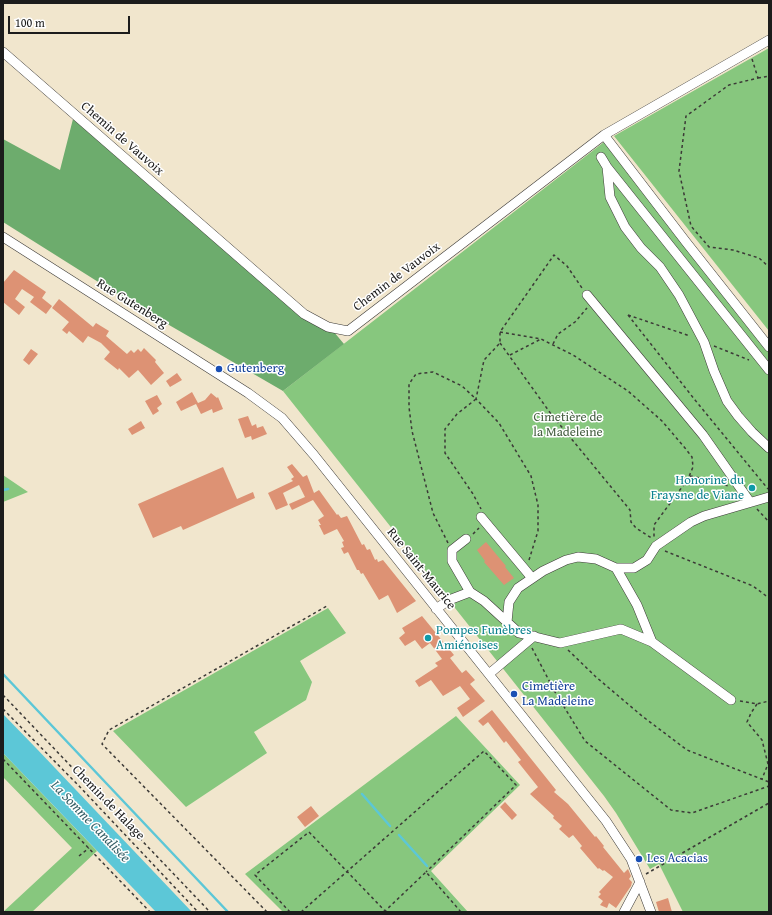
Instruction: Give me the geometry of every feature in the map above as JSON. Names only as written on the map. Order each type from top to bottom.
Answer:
[{"type":"street","name":"Chemin de Vauvoix","points":[[3,52],[304,314],[328,327],[348,331],[604,135],[769,40]]},
{"type":"street","points":[[604,135],[769,347]]},
{"type":"street","points":[[601,157],[769,370]]},
{"type":"street","points":[[607,166],[610,197],[625,227],[641,248],[660,267],[680,295],[704,342],[714,371],[727,401],[752,432],[769,448]]},
{"type":"street","name":"Rue Gutenberg","points":[[3,237],[248,393]]},
{"type":"street","points":[[587,295],[703,436],[750,502]]},
{"type":"street","name":"Rue Saint-Maurice","points":[[248,393],[282,418],[606,820],[631,860],[651,912]]},
{"type":"street","points":[[507,622],[509,602],[518,588],[543,571],[566,560],[578,557],[596,559],[616,568],[634,568],[647,560],[656,546],[679,530],[704,516],[769,497]]},
{"type":"street","points":[[481,518],[532,578]]},
{"type":"street","points":[[466,539],[452,550],[452,561],[470,592],[484,601],[520,633],[530,639],[560,643],[621,629],[652,642],[731,700]]},
{"type":"street","points":[[616,568],[638,605],[652,642]]},
{"type":"street","points":[[626,586],[634,568]]},
{"type":"street","points":[[436,609],[449,600],[470,592]]},
{"type":"street","points":[[489,674],[530,639]]},
{"type":"street","points":[[624,912],[640,882]]},
{"type":"path","points":[[750,51],[758,78]]},
{"type":"path","points":[[769,76],[729,85],[686,116],[680,171],[691,226],[709,247],[733,250],[759,258],[769,267]]},
{"type":"path","points":[[500,332],[541,339],[573,355],[628,391],[662,421],[692,457],[693,467],[690,476],[654,525],[654,540],[636,528],[631,522],[630,510],[551,414],[500,343],[500,332],[554,255],[567,266],[587,295],[588,306],[575,322],[558,334],[553,344]]},
{"type":"path","points":[[628,315],[769,490]]},
{"type":"path","points":[[510,355],[541,339]]},
{"type":"path","points":[[466,539],[478,530],[482,512],[474,494],[445,454],[445,429],[457,414],[476,399],[484,360],[500,343]]},
{"type":"path","points":[[452,550],[433,513],[412,431],[409,407],[409,384],[416,374],[433,372],[462,386],[499,423],[531,476],[538,505],[538,531],[530,558],[524,568]]},
{"type":"path","points":[[690,476],[711,480],[743,492]]},
{"type":"path","points":[[750,502],[769,522]]},
{"type":"path","points":[[656,546],[754,586],[769,598]]},
{"type":"path","points":[[266,912],[102,744],[109,730],[327,606]]},
{"type":"path","points":[[530,639],[530,646],[555,692],[585,741],[671,810],[692,813],[769,786]]},
{"type":"path","points":[[560,643],[602,682],[642,716],[687,750],[769,782]]},
{"type":"path","points":[[3,695],[210,912]]},
{"type":"path","points":[[731,700],[757,704],[769,701]]},
{"type":"path","points":[[757,704],[747,722],[762,740],[768,764],[762,779]]},
{"type":"path","name":"Chemin de Halage","points":[[3,709],[80,787],[198,912]]},
{"type":"path","points":[[290,912],[255,875],[309,832],[347,872],[385,912],[516,785],[484,752],[347,872],[301,912]]},
{"type":"path","points":[[3,759],[150,912]]},
{"type":"path","points":[[646,874],[769,803]]},
{"type":"path","points":[[79,856],[89,848]]},
{"type":"path","points":[[426,872],[461,912]]},
{"type":"green space","points":[[769,48],[769,331],[614,136]]},
{"type":"green space","points":[[73,119],[299,313],[334,332],[344,344],[283,391],[138,307],[3,222],[3,139],[60,170]]},
{"type":"green space","name":"Cimetière de la Madeleine","points":[[604,142],[769,351],[769,912],[683,912],[659,864],[650,869],[604,796],[283,391]]},
{"type":"green space","points":[[3,475],[28,492],[3,502]]},
{"type":"green space","points":[[328,608],[346,633],[300,661],[312,682],[306,700],[254,732],[267,753],[186,807],[113,731]]},
{"type":"green space","points":[[456,716],[520,785],[431,871],[468,912],[283,912],[245,874]]},
{"type":"green space","points":[[3,753],[97,851],[32,912],[3,912],[72,848],[3,777]]},
{"type":"water","name":"La Somme Canalisée","points":[[3,714],[192,912],[156,912],[3,753]]},
{"type":"building","points":[[14,270],[46,292],[42,298],[52,306],[46,314],[30,302],[34,297],[22,289],[15,299],[25,307],[19,315],[3,302],[3,283]]},
{"type":"building","points":[[59,299],[93,327],[96,323],[109,331],[106,336],[127,354],[131,350],[134,353],[138,349],[141,352],[144,348],[156,360],[155,362],[164,373],[151,385],[138,370],[129,378],[119,368],[118,370],[104,359],[110,352],[101,343],[88,336],[83,343],[69,331],[67,334],[62,330],[69,322],[52,308]]},
{"type":"building","points":[[31,349],[38,354],[29,365],[23,360]]},
{"type":"building","points":[[177,373],[182,380],[170,387],[166,381]]},
{"type":"building","points":[[192,392],[198,403],[205,400],[211,393],[217,398],[218,397],[223,409],[213,413],[212,409],[201,414],[196,404],[181,411],[176,402]]},
{"type":"building","points":[[157,395],[162,404],[157,408],[159,411],[153,415],[145,401]]},
{"type":"building","points":[[248,416],[252,426],[256,424],[257,428],[263,426],[267,434],[252,440],[251,436],[245,438],[238,419]]},
{"type":"building","points":[[141,421],[145,428],[132,435],[128,429]]},
{"type":"building","points":[[292,464],[303,477],[307,475],[314,493],[319,490],[337,515],[338,514],[341,518],[347,516],[362,545],[364,544],[367,550],[370,549],[375,560],[377,559],[378,562],[383,560],[416,601],[397,613],[388,595],[379,600],[363,573],[361,574],[359,570],[357,570],[348,552],[344,554],[341,548],[344,547],[342,542],[344,541],[337,529],[324,535],[318,520],[324,516],[313,500],[292,510],[289,504],[305,497],[299,485],[283,493],[288,505],[276,510],[268,493],[293,481],[291,479],[294,477],[287,467]]},
{"type":"building","points":[[223,467],[237,499],[253,492],[255,498],[183,530],[181,526],[153,538],[138,504]]},
{"type":"building","points":[[486,542],[514,578],[504,585],[484,562],[485,561],[477,550]]},
{"type":"building","points":[[422,616],[454,655],[450,658],[462,673],[466,670],[475,680],[470,684],[485,701],[463,717],[457,708],[470,699],[460,686],[443,696],[431,680],[419,687],[415,681],[438,666],[435,663],[442,659],[430,643],[422,649],[415,640],[405,646],[399,638],[405,633],[402,628]]},
{"type":"building","points":[[492,710],[556,790],[554,792],[568,804],[595,837],[596,836],[624,873],[628,869],[631,876],[629,879],[632,882],[631,886],[616,908],[609,903],[607,908],[600,905],[603,901],[598,897],[601,894],[599,892],[613,877],[604,870],[598,869],[580,848],[582,846],[573,835],[569,838],[559,829],[562,826],[553,818],[554,816],[530,794],[538,787],[518,762],[521,760],[506,741],[504,743],[488,722],[483,726],[478,721]]},
{"type":"building","points":[[505,802],[517,815],[512,820],[500,807]]},
{"type":"building","points":[[311,806],[319,816],[305,827],[297,817]]},
{"type":"building","points":[[668,898],[672,912],[659,912],[656,902]]},
{"type":"waterway","points":[[3,490],[8,489]]},
{"type":"waterway","points":[[3,674],[228,912]]},
{"type":"waterway","points":[[362,794],[390,826]]},
{"type":"waterway","points":[[399,835],[427,866]]},
{"type":"place","name":"Gutenberg","points":[[219,369]]},
{"type":"place","name":"Honorine du Fraysne de Viane","points":[[752,488]]},
{"type":"place","name":"Pompes Funèbres Amiénoises","points":[[428,638]]},
{"type":"place","name":"Cimetière La Madeleine","points":[[514,694]]},
{"type":"place","name":"Les Acacias","points":[[639,859]]}]
